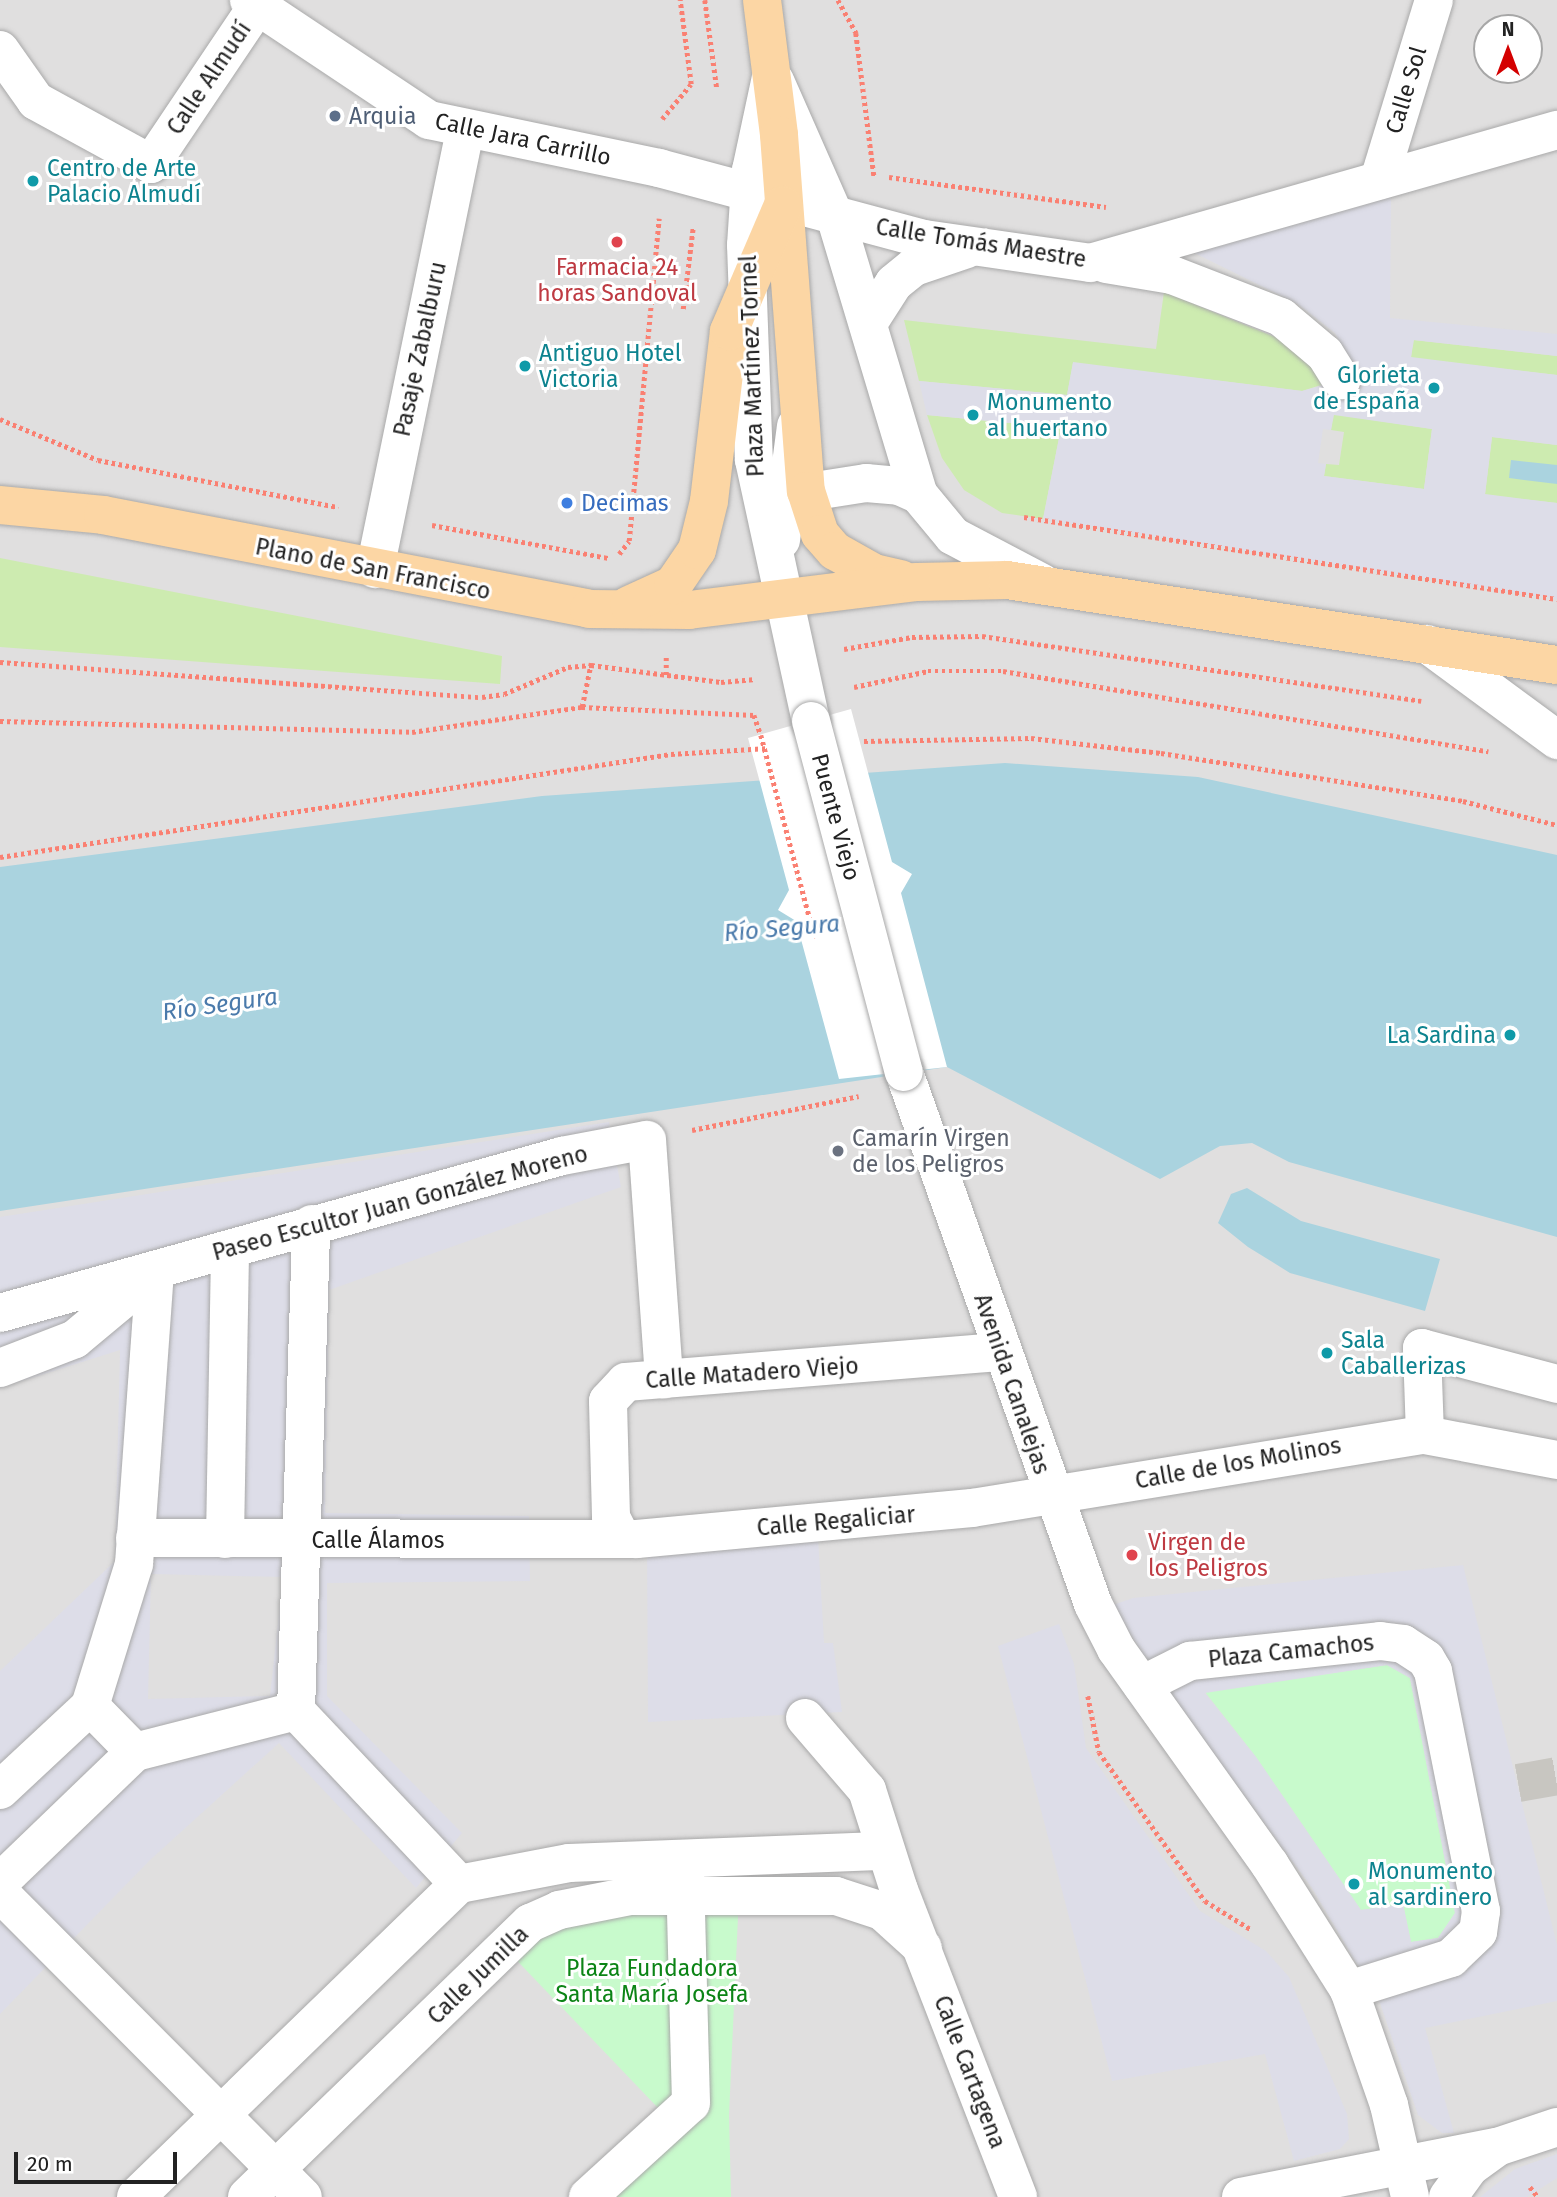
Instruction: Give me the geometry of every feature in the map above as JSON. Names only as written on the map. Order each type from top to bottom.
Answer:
[{"type":"main road","name":"Plaza Martínez Tornel","points":[[762,0],[771,74],[767,199],[799,409],[794,496],[835,551],[874,573],[917,582]]},
{"type":"main road","points":[[610,611],[667,589],[697,550],[709,501],[729,331],[747,278],[767,199]]},
{"type":"main road","name":"Plano de San Francisco","points":[[0,484],[137,522]]},
{"type":"main road","name":"Plano de San Francisco","points":[[0,505],[137,522],[375,569],[610,611]]},
{"type":"main road","points":[[610,611],[782,601],[917,582],[1007,580],[1557,665]]},
{"type":"street","name":"Calle Sol","points":[[1379,180],[1434,0]]},
{"type":"street","name":"Calle Almudí","points":[[0,50],[36,101],[151,164],[253,3]]},
{"type":"street","name":"Calle Jara Carrillo","points":[[253,3],[429,120],[659,168],[767,199]]},
{"type":"street","points":[[771,74],[836,219],[869,321],[919,495],[933,516],[974,551],[1054,588]]},
{"type":"street","name":"Pasaje Zabalburu","points":[[375,569],[465,128]]},
{"type":"street","name":"Calle Tomás Maestre","points":[[767,199],[836,219],[976,247],[1090,263],[1557,130]]},
{"type":"street","points":[[869,321],[894,283],[914,267],[976,247]]},
{"type":"street","points":[[1090,263],[1172,275],[1281,317],[1325,354],[1341,380]]},
{"type":"street","name":"Plaza Martínez Tornel","points":[[747,278],[754,460],[766,536],[782,601]]},
{"type":"street","points":[[794,496],[884,483],[919,495]]},
{"type":"street","name":"Plaza Martínez Tornel","points":[[766,536],[794,496]]},
{"type":"street","name":"Plaza Martínez Tornel","points":[[782,601],[794,496]]},
{"type":"street","name":"Puente Viejo","points":[[782,601],[904,1072]]},
{"type":"street","points":[[1427,643],[1557,740]]},
{"type":"street","name":"Avenida Canalejas","points":[[904,1072],[1051,1494],[1093,1604],[1142,1685]]},
{"type":"street","name":"Paseo Escultor Juan González Moreno","points":[[0,1313],[155,1272],[311,1224],[562,1156],[646,1140],[664,1380]]},
{"type":"street","points":[[311,1224],[296,1711],[459,1884]]},
{"type":"street","points":[[225,1539],[230,1249]]},
{"type":"street","points":[[0,1790],[90,1706],[134,1564],[155,1272]]},
{"type":"street","name":"Paseo Escultor Juan González Moreno","points":[[0,1368],[75,1339],[155,1272]]},
{"type":"street","points":[[1425,1434],[1422,1348],[1557,1384]]},
{"type":"street","name":"Calle Matadero Viejo","points":[[621,1537],[611,1517],[608,1401],[626,1382],[1002,1352]]},
{"type":"street","name":"Calle de los Molinos","points":[[1051,1494],[1425,1434],[1557,1460]]},
{"type":"street","name":"Calle Regaliciar","points":[[621,1537],[972,1508],[1051,1494]]},
{"type":"street","name":"Calle Álamos","points":[[135,1538],[621,1537]]},
{"type":"street","name":"Plaza Camachos","points":[[1142,1685],[1191,1661],[1380,1641],[1410,1646],[1426,1659],[1433,1671],[1481,1911],[1478,1932],[1451,1958],[1349,1990]]},
{"type":"street","points":[[1142,1685],[1270,1865],[1349,1990],[1378,2067],[1406,2181]]},
{"type":"street","points":[[90,1706],[135,1752]]},
{"type":"street","points":[[0,1882],[135,1752],[296,1711]]},
{"type":"street","name":"Calle Cartagena","points":[[805,1718],[867,1790],[886,1851],[1018,2197]]},
{"type":"street","points":[[136,2197],[459,1884],[569,1863],[686,1855],[886,1851]]},
{"type":"street","points":[[588,2197],[691,2103],[684,1896],[686,1855]]},
{"type":"street","points":[[0,1893],[303,2197]]},
{"type":"street","name":"Calle Jumilla","points":[[247,2197],[530,1923],[597,1900],[806,1895],[862,1901],[902,1924],[923,1948]]},
{"type":"street","points":[[1241,2197],[1406,2181],[1557,2127]]},
{"type":"street","points":[[1448,2197],[1470,2167],[1497,2147]]},
{"type":"path","points":[[874,174],[1118,209]]},
{"type":"path","points":[[0,419],[98,460],[614,559]]},
{"type":"path","points":[[1011,514],[1557,599]]},
{"type":"path","points":[[0,662],[482,697],[504,694],[568,667],[721,682],[797,666],[871,642],[982,636],[1426,702]]},
{"type":"path","points":[[846,689],[928,671],[1003,671],[1499,753]]},
{"type":"path","points":[[0,721],[412,732],[582,707],[754,715],[817,946]]},
{"type":"path","points":[[721,1124],[859,1096]]},
{"type":"shaded area","points":[[0,0],[1557,0],[1557,2197],[0,2197]]},
{"type":"shaded area","name":"Glorieta de España","points":[[1379,180],[1391,200],[1390,318],[1557,334],[1557,356],[1414,340],[1411,357],[1557,375],[1557,445],[1492,437],[1485,494],[1557,503],[1557,599],[1043,519],[1061,428],[927,415],[919,381],[1067,395],[1073,362],[1302,391],[1358,376],[1335,333],[1298,304],[1168,240]],"holes":[[[1334,415],[1432,429],[1424,489],[1324,476],[1326,464],[1318,463],[1323,429],[1331,430]]]},
{"type":"shaded area","points":[[609,1122],[621,1187],[329,1290],[325,1513],[529,1516],[530,1581],[327,1583],[327,1696],[462,1833],[416,1888],[279,1743],[150,1860],[0,2014],[0,1671],[115,1561],[120,1350],[0,1388],[0,1217]],"holes":[[[151,1574],[283,1577],[270,1696],[148,1699]]]},
{"type":"shaded area","points":[[818,1537],[824,1643],[833,1643],[842,1712],[648,1722],[647,1538]]},
{"type":"shaded area","points":[[1463,1565],[1557,1945],[1557,2001],[1425,2028],[1454,2133],[1442,2133],[1418,2115],[1380,2003],[1312,1888],[1156,1676],[1113,1605],[1133,1598]],"holes":[[[1387,1665],[1410,1678],[1455,1913],[1438,1938],[1411,1942],[1403,1904],[1361,1910],[1256,1757],[1205,1693]]]},
{"type":"shaded area","points":[[1059,1624],[1074,1664],[1086,1748],[1200,1911],[1266,1951],[1289,1977],[1347,2114],[1349,2139],[1340,2149],[1294,2161],[1265,2054],[1112,2081],[998,1646]]},
{"type":"shaded area","points":[[1557,2154],[1557,2178],[1527,2197],[1480,2197],[1515,2169]]},
{"type":"green space","points":[[1164,292],[1285,341],[1313,367],[1321,385],[1302,391],[1073,363],[1067,395],[919,381],[904,320],[1156,349]]},
{"type":"green space","points":[[1413,340],[1557,356],[1557,375],[1411,358]]},
{"type":"green space","points":[[1333,414],[1432,429],[1424,489],[1324,476],[1326,464],[1339,465],[1344,432],[1331,430]]},
{"type":"green space","points":[[927,415],[1061,428],[1043,519],[1002,513],[964,490],[942,458]]},
{"type":"green space","points":[[1492,437],[1557,445],[1557,503],[1485,495]]},
{"type":"green space","points":[[0,558],[502,656],[500,684],[0,647]]},
{"type":"green space","points":[[1387,1665],[1410,1678],[1455,1913],[1438,1938],[1411,1942],[1403,1904],[1361,1910],[1256,1757],[1205,1692]]},
{"type":"green space","name":"Plaza Fundadora Santa María Josefa","points":[[739,1895],[729,2115],[731,2197],[579,2197],[661,2111],[505,1948],[530,1923]]},
{"type":"water","points":[[1511,460],[1557,465],[1557,484],[1509,478]]},
{"type":"water","name":"Río Segura","points":[[1005,763],[1198,777],[1557,855],[1557,1237],[1289,1162],[1252,1143],[1220,1146],[1160,1179],[947,1067],[0,1211],[0,867],[542,796]]},
{"type":"water","points":[[1247,1188],[1301,1221],[1440,1259],[1425,1311],[1290,1273],[1248,1247],[1218,1223],[1231,1194]]},
{"type":"pier","points":[[851,709],[892,862],[912,874],[901,893],[947,1067],[839,1079],[796,921],[778,910],[789,890],[748,738]]},
{"type":"tunnel","points":[[1518,1783],[1557,1776]]},
{"type":"place","name":"Arquia","points":[[335,116]]},
{"type":"place","name":"Centro de Arte Palacio Almudí","points":[[33,181]]},
{"type":"place","name":"Farmacia 24 horas Sandoval","points":[[617,242]]},
{"type":"place","name":"Antiguo Hotel Victoria","points":[[525,366]]},
{"type":"place","name":"Glorieta de España","points":[[1434,388]]},
{"type":"place","name":"Monumento al huertano","points":[[973,415]]},
{"type":"place","name":"Decimas","points":[[567,503]]},
{"type":"place","name":"La Sardina","points":[[1510,1035]]},
{"type":"place","name":"Camarín Virgen de los Peligros","points":[[838,1151]]},
{"type":"place","name":"Sala Caballerizas","points":[[1327,1353]]},
{"type":"place","name":"Virgen de los Peligros","points":[[1132,1555]]},
{"type":"place","name":"Monumento al sardinero","points":[[1354,1884]]}]
